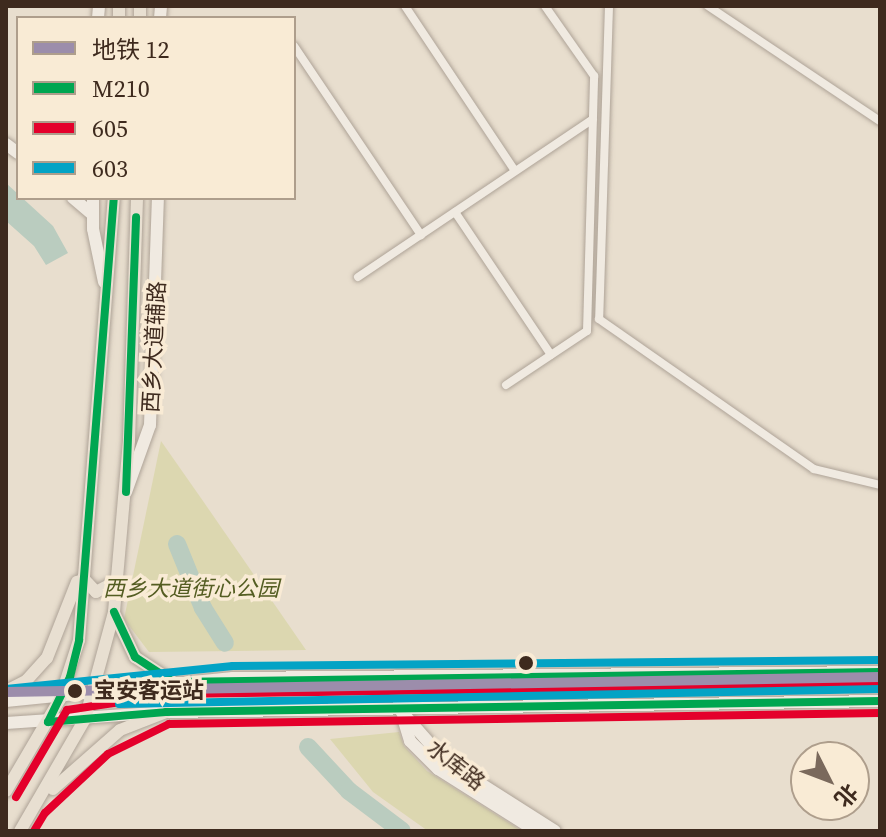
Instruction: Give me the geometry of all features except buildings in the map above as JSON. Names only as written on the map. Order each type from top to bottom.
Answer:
[{"type":"main road","points":[[75,200],[92,214]]},
{"type":"main road","points":[[93,200],[92,214],[104,282]]},
{"type":"main road","points":[[6,791],[60,699],[79,640],[81,571],[101,383],[104,282],[114,200]]},
{"type":"main road","points":[[20,831],[85,719],[94,696],[114,612],[126,492],[137,200]]},
{"type":"main road","name":"西乡大道辅路","points":[[126,492],[150,425],[158,200]]},
{"type":"main road","points":[[81,571],[87,587],[96,592],[107,591],[117,581]]},
{"type":"main road","points":[[6,691],[26,681],[47,658],[81,571]]},
{"type":"main road","points":[[114,612],[135,657],[173,682]]},
{"type":"main road","points":[[6,701],[94,696],[173,682],[880,672]]},
{"type":"main road","points":[[6,723],[166,712],[401,711],[880,701]]},
{"type":"main road","name":"水库路","points":[[401,711],[410,741],[420,753],[536,831]]},
{"type":"main road","name":"水库路","points":[[401,711],[445,761],[555,831]]},
{"type":"main road","points":[[36,805],[101,744],[166,712]]},
{"type":"street","points":[[405,6],[515,171]]},
{"type":"street","points":[[506,385],[587,331],[594,76],[545,6]]},
{"type":"street","points":[[609,6],[599,319],[814,469],[880,485]]},
{"type":"street","points":[[708,6],[880,121]]},
{"type":"street","points":[[296,49],[421,235]]},
{"type":"street","points":[[358,277],[593,119]]},
{"type":"street","points":[[455,212],[551,355]]},
{"type":"green space","name":"西乡大道街心公园","points":[[161,441],[306,650],[149,652],[124,619]]},
{"type":"green space","points":[[399,732],[404,746],[427,771],[522,831],[428,831],[373,792],[330,739]]},
{"type":"shaded area","points":[[6,183],[16,192],[16,200],[25,200],[53,226],[68,253],[46,265],[34,246],[6,221]]},
{"type":"waterway","points":[[177,544],[203,608],[225,643]]},
{"type":"waterway","points":[[308,747],[349,791],[402,831]]},
{"type":"metro line","name":"12","points":[[6,692],[880,677]]},
{"type":"transit line","name":"M210","points":[[48,722],[70,677],[79,640],[114,200]]},
{"type":"transit line","name":"M210","points":[[126,492],[136,217]]},
{"type":"transit line","name":"M210","points":[[114,612],[135,657],[173,682],[880,672]]},
{"type":"transit line","name":"603","points":[[6,689],[233,666],[880,660]]},
{"type":"transit line","name":"605","points":[[16,797],[67,710],[174,694],[880,684]]},
{"type":"transit line","name":"603","points":[[119,704],[880,689]]},
{"type":"transit line","name":"M210","points":[[48,722],[166,712],[880,701]]},
{"type":"transit line","name":"605","points":[[34,831],[45,813],[108,754],[169,724],[880,713]]},
{"type":"place","name":"宝安客运站","points":[[75,691]]}]
